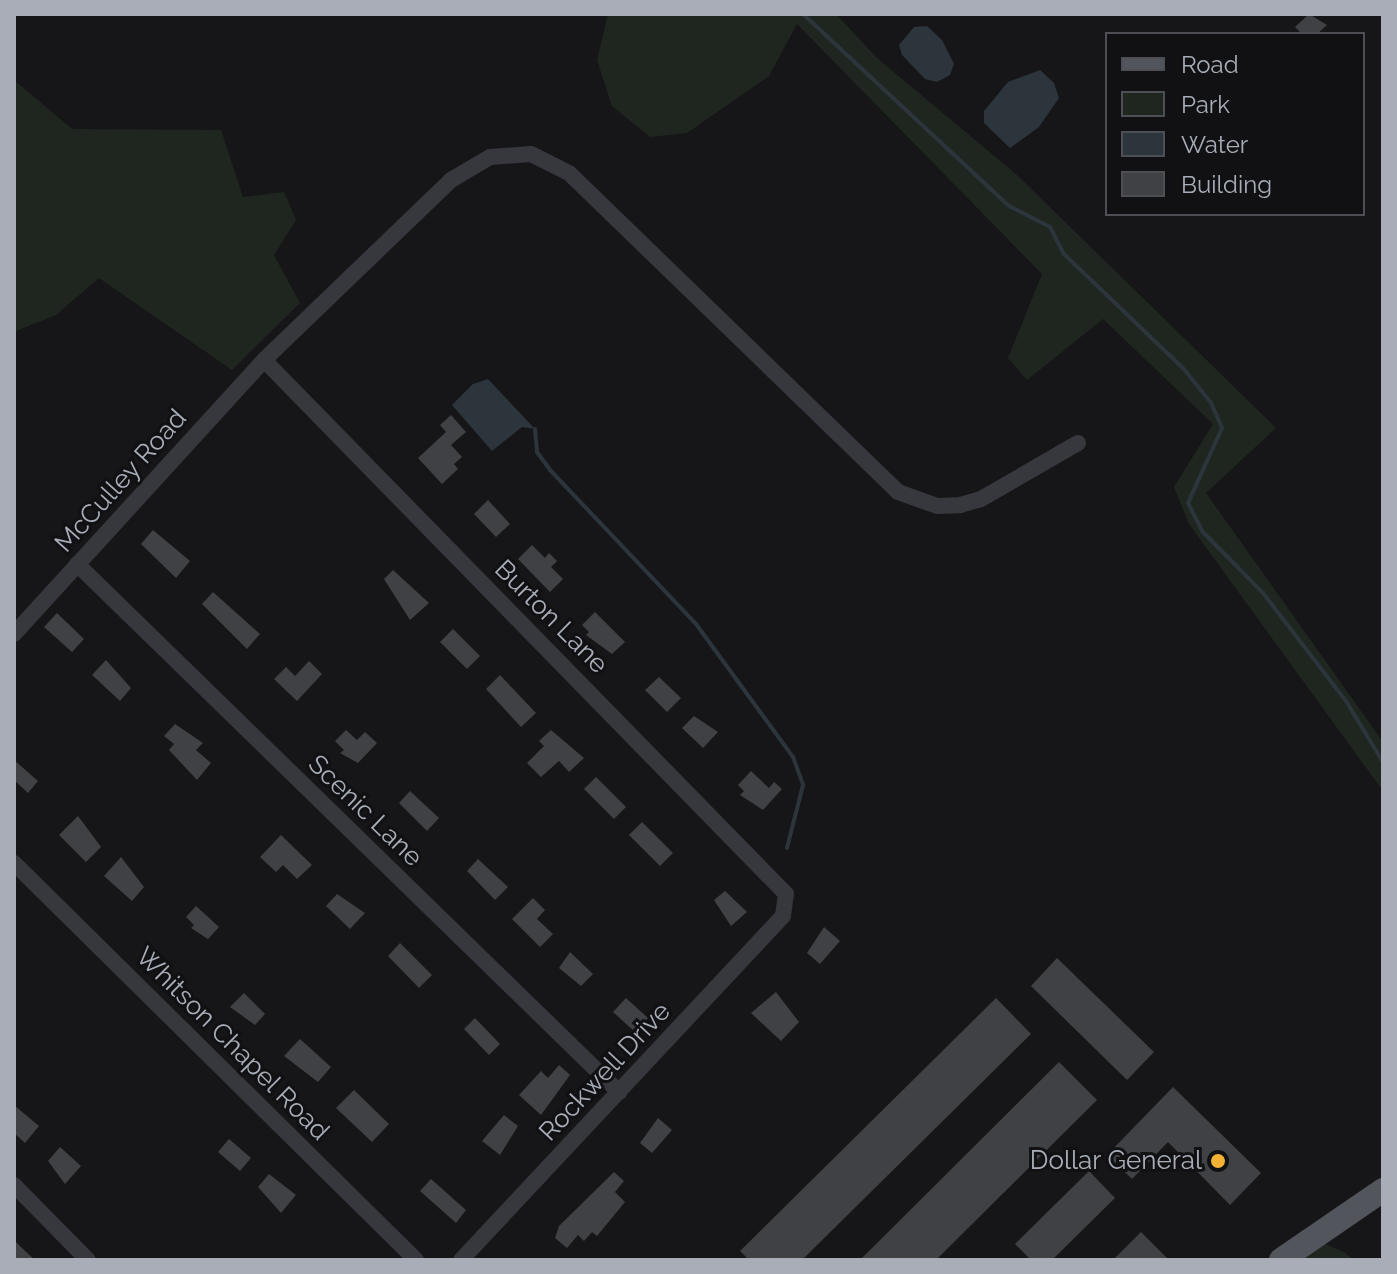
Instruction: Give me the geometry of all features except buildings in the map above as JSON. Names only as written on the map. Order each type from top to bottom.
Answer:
[{"type":"main road","points":[[1281,1260],[1383,1190]]},
{"type":"street","name":"McCulley Road","points":[[14,634],[264,360],[474,163],[531,154],[569,173],[898,492],[937,506],[960,505],[991,494],[1078,443]]},
{"type":"street","name":"Burton Lane","points":[[264,360],[773,876],[786,894],[783,916]]},
{"type":"street","name":"Scenic Lane","points":[[77,564],[619,1092]]},
{"type":"street","name":"Whitson Chapel Road","points":[[14,863],[416,1260]]},
{"type":"street","name":"Rockwell Drive","points":[[461,1260],[783,916]]},
{"type":"street","points":[[14,1185],[88,1260]]},
{"type":"green space","points":[[608,14],[836,14],[877,58],[1017,175],[1276,428],[1206,493],[1383,742],[1383,791],[1189,524],[1174,487],[1213,424],[1103,319],[1027,380],[1008,358],[1042,274],[797,24],[769,76],[687,133],[650,137],[612,106],[597,60]]},
{"type":"green space","points":[[14,80],[72,129],[221,130],[243,197],[284,192],[296,220],[274,255],[300,303],[232,370],[99,278],[56,315],[14,332]]},
{"type":"green space","points":[[1323,1243],[1344,1252],[1354,1260],[1302,1260]]},
{"type":"water","points":[[927,26],[942,40],[954,64],[950,75],[937,82],[925,79],[902,55],[899,45],[914,27]]},
{"type":"water","points":[[1040,70],[1054,83],[1059,98],[1039,127],[1010,148],[984,123],[984,111],[1008,82]]},
{"type":"water","points":[[488,379],[535,429],[522,427],[492,451],[452,405],[473,384]]},
{"type":"waterway","points":[[803,14],[1009,206],[1050,227],[1064,254],[1183,368],[1211,403],[1222,428],[1188,503],[1203,532],[1263,593],[1346,701],[1383,762]]},
{"type":"waterway","points":[[535,429],[537,452],[550,470],[696,624],[793,757],[803,785],[787,848]]},
{"type":"place","name":"Dollar General","points":[[1218,1161]]}]
